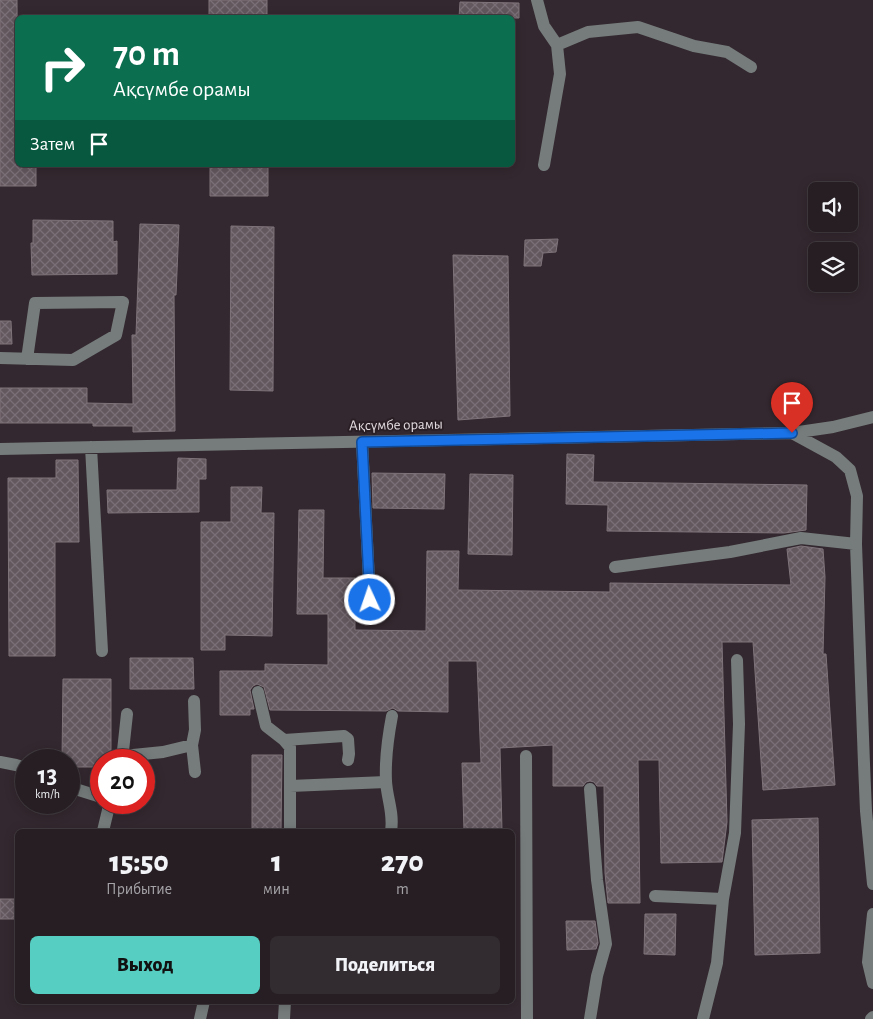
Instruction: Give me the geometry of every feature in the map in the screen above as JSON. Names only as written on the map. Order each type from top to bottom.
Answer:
[{"type":"lane","points":[[537,0],[544,26],[557,45],[560,74],[544,165]]},
{"type":"lane","points":[[557,45],[588,32],[638,27],[694,46],[727,52],[751,67]]},
{"type":"lane","points":[[0,358],[27,359],[73,360],[116,335],[123,302],[35,303],[27,359]]},
{"type":"lane","name":"Ақсүмбе орамы","points":[[0,449],[792,433],[833,427],[873,417]]},
{"type":"lane","points":[[792,433],[836,457],[850,470],[858,496],[856,544],[869,764],[866,811],[873,884]]},
{"type":"lane","points":[[362,442],[370,600]]},
{"type":"lane","points":[[92,448],[102,651]]},
{"type":"lane","points":[[615,567],[730,552],[801,538],[856,544]]},
{"type":"lane","points":[[703,1019],[717,963],[723,899],[735,833],[739,724],[737,660]]},
{"type":"lane","points":[[258,692],[266,726],[290,747],[290,829]]},
{"type":"lane","points":[[194,700],[195,730],[192,745],[195,772]]},
{"type":"lane","points":[[123,749],[127,714]]},
{"type":"lane","points":[[391,829],[393,819],[386,782],[387,738],[392,716]]},
{"type":"lane","points":[[284,740],[344,736],[348,739],[350,754],[348,760]]},
{"type":"lane","points":[[155,753],[192,745]]},
{"type":"lane","points":[[526,756],[527,1019]]},
{"type":"lane","points":[[0,762],[15,765]]},
{"type":"lane","points":[[290,786],[386,782]]},
{"type":"lane","points":[[590,789],[596,880],[606,944],[597,976],[590,1019]]},
{"type":"lane","points":[[103,829],[107,814]]},
{"type":"lane","points":[[654,896],[723,899]]},
{"type":"lane","points":[[873,914],[868,962],[873,983]]},
{"type":"lane","points":[[200,1019],[203,1004]]},
{"type":"lane","points":[[284,1019],[285,1004]]},
{"type":"building","points":[[0,0],[17,0],[17,15],[15,15],[15,167],[36,167],[36,186],[0,186]]},
{"type":"building","points":[[209,0],[267,0],[267,15],[209,15]]},
{"type":"building","points":[[460,2],[519,3],[519,18],[515,18],[515,15],[459,15]]},
{"type":"building","points":[[210,167],[268,167],[268,196],[210,196]]},
{"type":"building","points":[[33,220],[113,221],[113,242],[117,241],[117,274],[32,275],[31,243],[33,243]]},
{"type":"building","points":[[140,224],[179,225],[176,295],[174,295],[175,431],[133,432],[133,426],[93,426],[93,423],[0,423],[0,388],[87,388],[87,403],[133,404],[132,335],[136,335]]},
{"type":"building","points":[[231,226],[274,227],[273,391],[230,390]]},
{"type":"building","points":[[558,239],[556,252],[543,253],[541,266],[524,266],[525,240]]},
{"type":"building","points":[[453,255],[508,256],[510,416],[458,420]]},
{"type":"building","points":[[0,321],[11,321],[12,344],[0,344]]},
{"type":"building","points":[[567,454],[594,455],[593,482],[807,485],[806,530],[784,533],[607,531],[608,505],[566,504]]},
{"type":"building","points":[[178,458],[206,459],[206,479],[199,479],[199,512],[108,513],[107,490],[177,490]]},
{"type":"building","points":[[56,460],[78,460],[79,542],[55,542],[55,656],[9,656],[8,478],[56,478]]},
{"type":"building","points":[[372,473],[445,474],[444,509],[373,508]]},
{"type":"building","points":[[470,474],[513,475],[512,555],[468,554]]},
{"type":"building","points":[[231,487],[262,487],[261,513],[274,513],[272,636],[225,635],[225,650],[201,650],[201,522],[231,522]]},
{"type":"building","points":[[299,510],[324,510],[323,578],[355,578],[355,630],[426,631],[427,551],[459,551],[458,590],[610,592],[610,583],[791,585],[787,549],[801,546],[823,549],[825,577],[823,654],[826,654],[835,785],[763,790],[753,642],[722,642],[727,822],[722,862],[661,863],[659,760],[638,760],[640,903],[608,903],[605,873],[604,786],[597,786],[594,782],[590,781],[586,782],[583,786],[553,786],[553,745],[500,748],[502,829],[464,829],[462,763],[481,763],[477,661],[448,661],[448,712],[398,711],[393,708],[386,711],[270,710],[264,687],[257,684],[250,690],[254,709],[250,709],[250,715],[220,715],[220,671],[265,671],[265,664],[328,665],[328,614],[297,614]]},
{"type":"building","points":[[130,658],[193,658],[194,689],[130,689]]},
{"type":"building","points":[[63,679],[111,679],[111,749],[90,749],[90,767],[80,767],[80,749],[62,749]]},
{"type":"building","points":[[252,755],[282,755],[281,829],[252,829]]},
{"type":"building","points":[[818,818],[820,953],[755,955],[752,820]]},
{"type":"building","points":[[0,899],[15,899],[15,919],[0,919]]},
{"type":"building","points":[[645,914],[676,914],[675,955],[644,954]]},
{"type":"building","points":[[566,921],[595,921],[598,943],[596,949],[567,950]]},
{"type":"route","points":[[370,600],[362,442],[792,433]]}]
